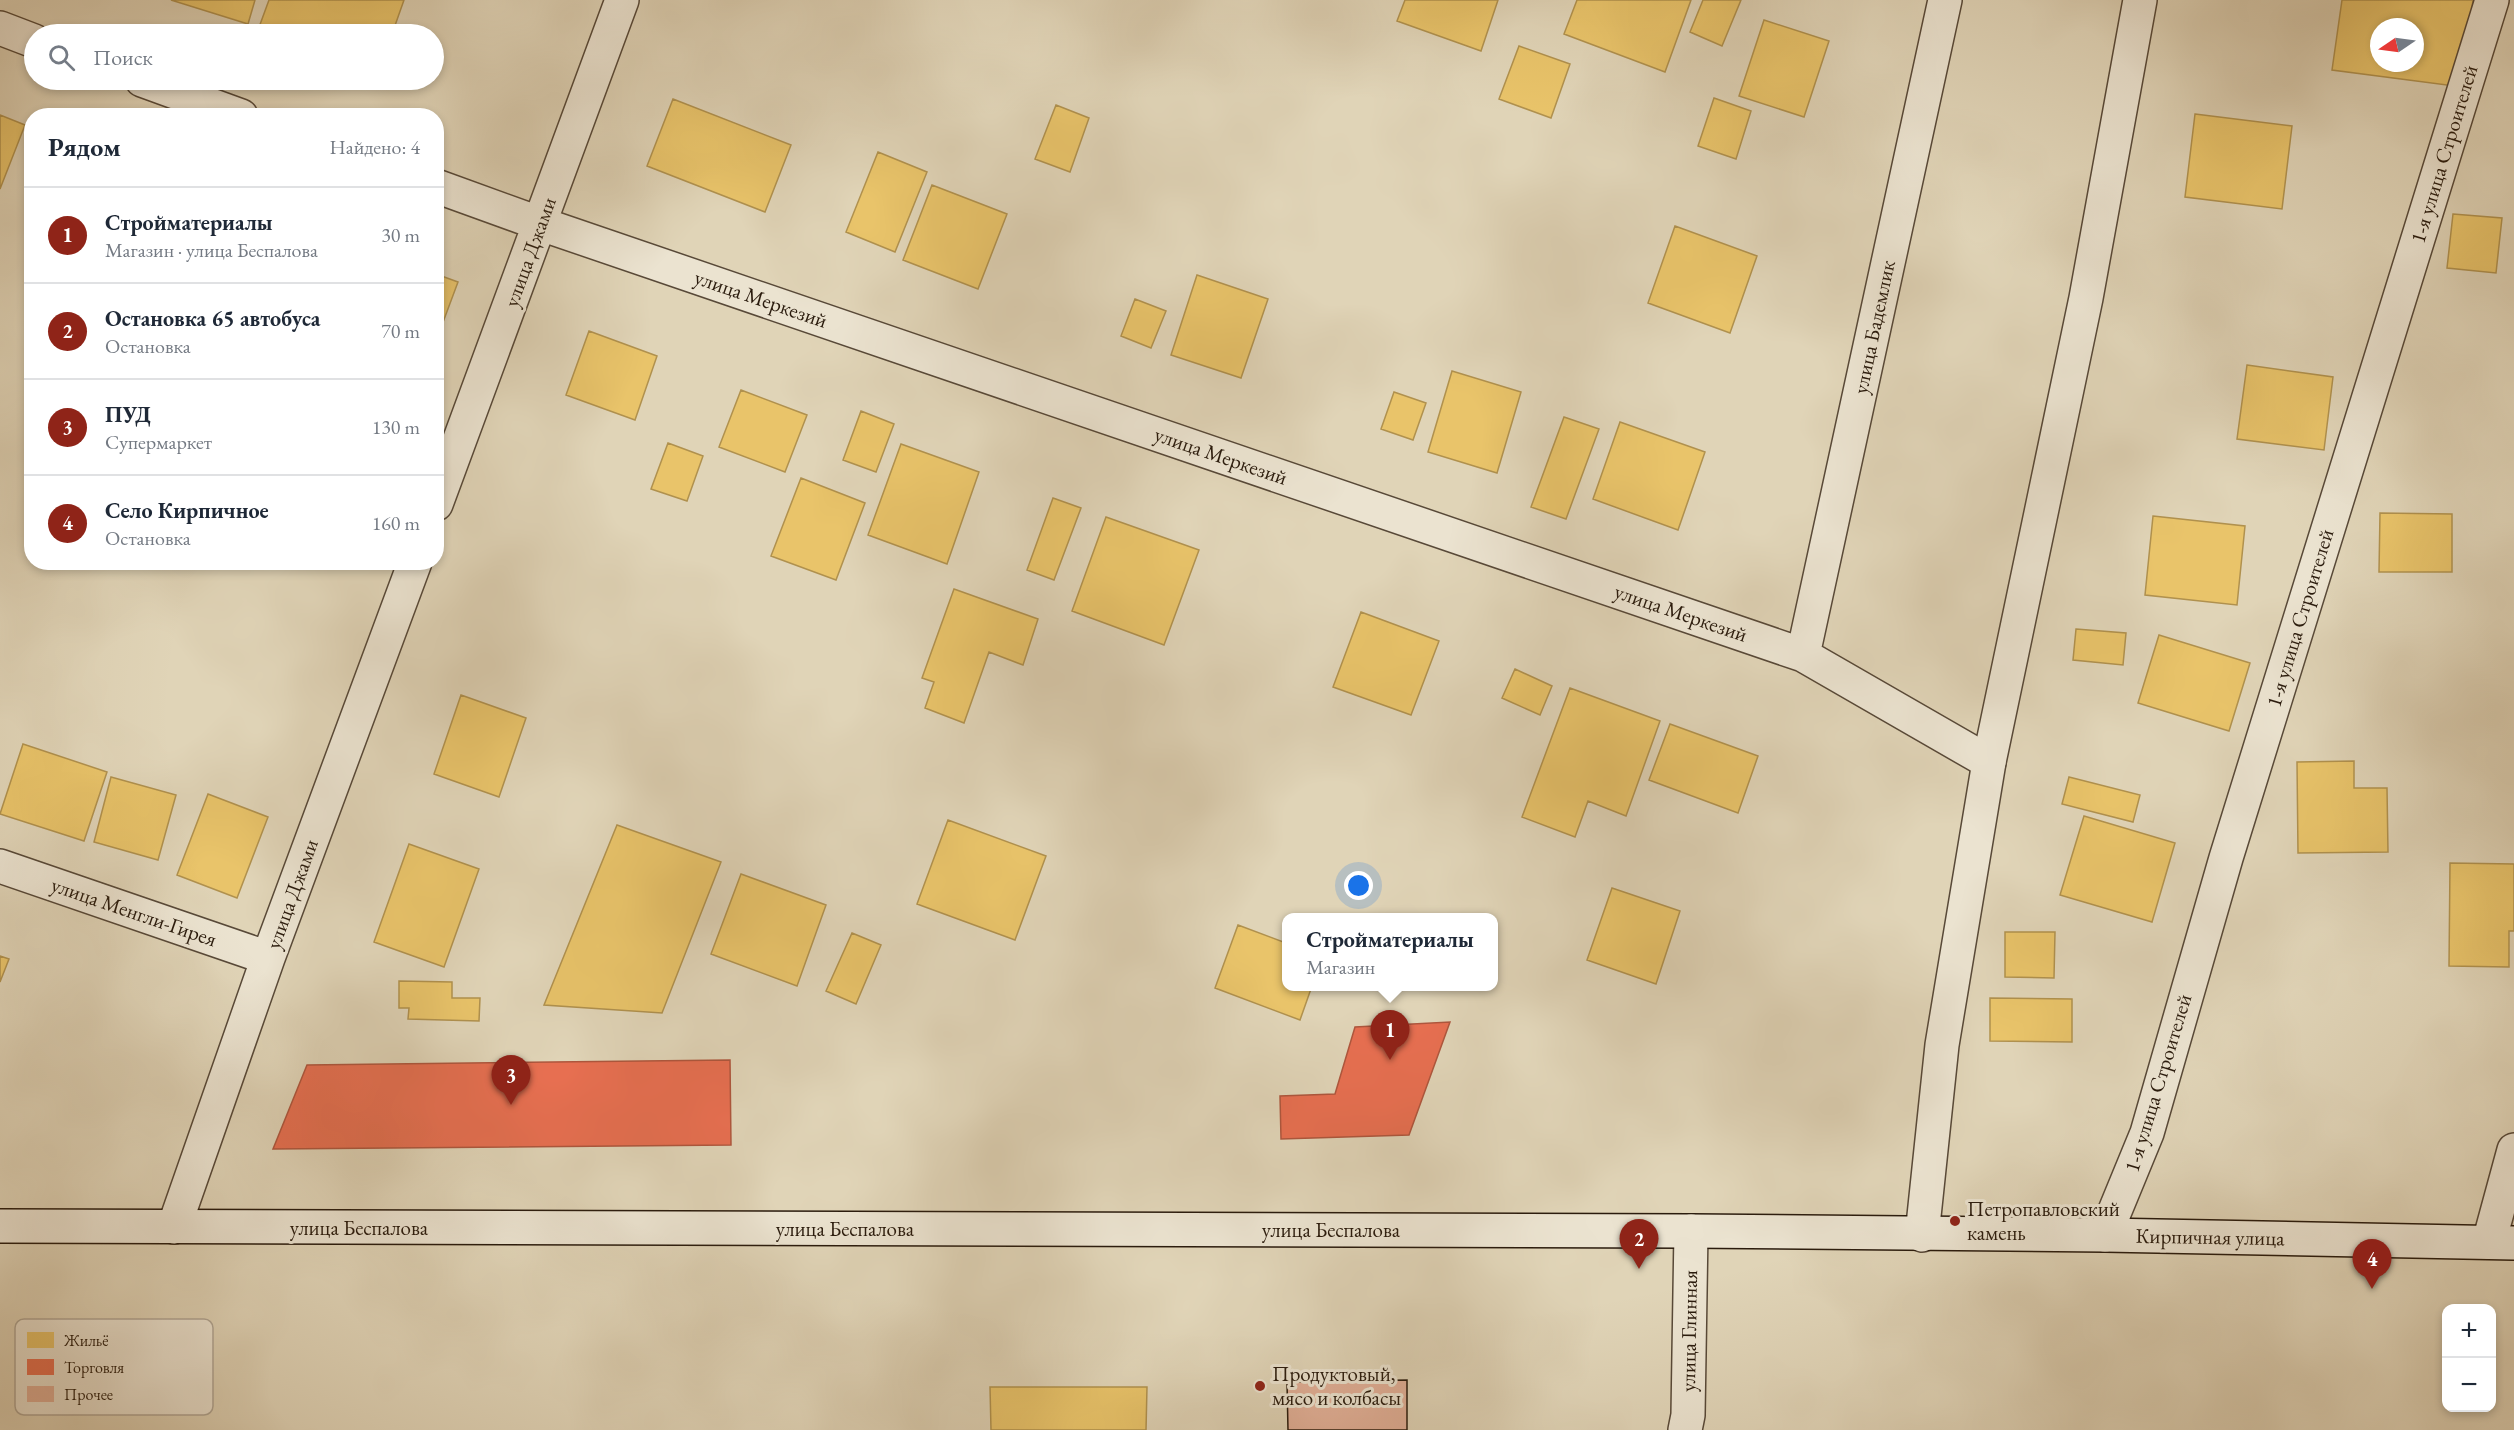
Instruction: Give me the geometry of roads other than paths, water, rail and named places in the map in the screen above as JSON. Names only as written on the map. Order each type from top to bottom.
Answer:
[{"type":"street","name":"улица Джами","points":[[444,483],[622,0]]},
{"type":"street","points":[[1922,1235],[1942,1045],[1989,762],[2086,298],[2140,0]]},
{"type":"street","name":"1-я улица Строителей","points":[[2105,1235],[2147,1133],[2226,858],[2492,0]]},
{"type":"street","name":"улица Бадемлик","points":[[1803,655],[1937,2]]},
{"type":"street","points":[[0,28],[24,37]]},
{"type":"street","points":[[170,90],[219,108]]},
{"type":"street","name":"улица Меркезий","points":[[444,189],[1803,655],[1989,762]]},
{"type":"street","name":"улица Джами","points":[[174,1227],[268,958],[412,570]]},
{"type":"street","name":"улица Менгли-Гирея","points":[[0,866],[268,958]]},
{"type":"street","points":[[2501,1242],[2514,1150]]},
{"type":"street","name":"улица Беспалова","points":[[0,1226],[1691,1231]]},
{"type":"street","name":"Кирпичная улица","points":[[1691,1231],[2501,1242]]},
{"type":"street","name":"улица Глинная","points":[[1685,1430],[1688,1415],[1691,1231]]},
{"type":"place","name":"Стройматериалы","points":[[1390,1060]]},
{"type":"place","name":"ПУД","points":[[511,1105]]},
{"type":"place","name":"Петропавловский камень","points":[[1955,1221]]},
{"type":"place","name":"Остановка 65 автобуса","points":[[1639,1269]]},
{"type":"place","name":"Село Кирпичное","points":[[2372,1289]]},
{"type":"place","name":"Продуктовый, мясо и колбасы","points":[[1260,1386]]}]
